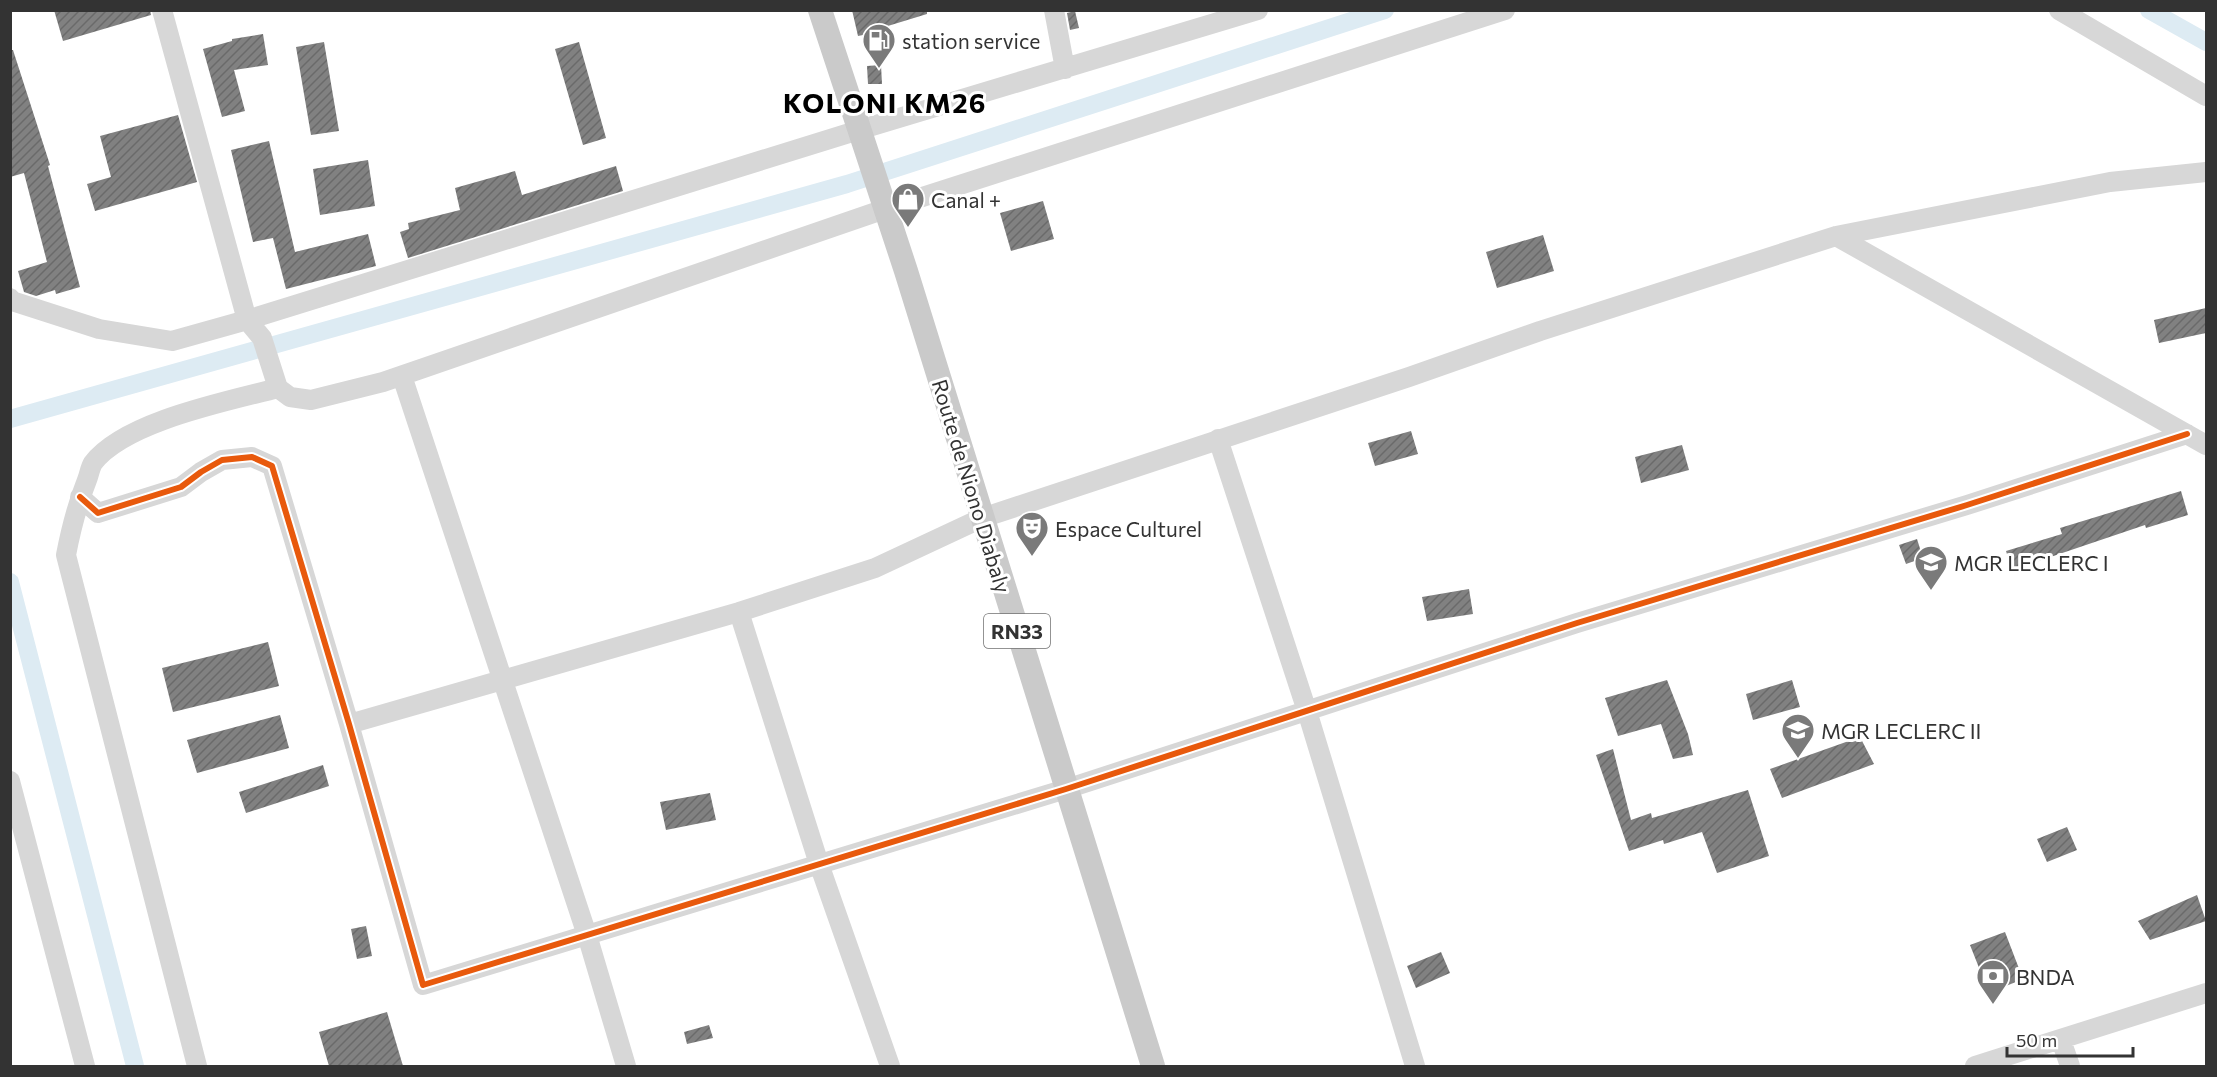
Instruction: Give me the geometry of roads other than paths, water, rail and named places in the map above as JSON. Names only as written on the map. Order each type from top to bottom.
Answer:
[{"type":"main road","name":"Route de Niono Diabaly","points":[[820,10],[883,203],[1153,1066]]},
{"type":"street","points":[[162,10],[247,320],[262,338],[278,388],[290,397],[311,400],[402,376],[883,203],[1505,10]]},
{"type":"street","points":[[1054,10],[1065,69]]},
{"type":"street","points":[[10,298],[12,301],[99,329],[172,341],[862,140],[1065,69],[1258,10]]},
{"type":"street","points":[[2059,10],[2206,96]]},
{"type":"street","points":[[349,724],[739,612],[875,568],[982,518],[1409,378],[1551,327],[1836,236],[2110,182],[2206,172]]},
{"type":"street","points":[[1836,236],[2206,445]]},
{"type":"street","points":[[402,376],[587,935],[626,1066]]},
{"type":"street","points":[[197,1066],[66,555],[72,519],[93,464],[116,443],[153,424],[278,388]]},
{"type":"street","points":[[80,497],[98,513],[181,487],[222,460],[252,457],[272,466],[349,724],[423,985],[1066,789],[1577,623],[1955,508],[2187,434]]},
{"type":"street","points":[[1218,439],[1307,711],[1415,1066]]},
{"type":"street","points":[[739,612],[819,864],[890,1066]]},
{"type":"street","points":[[10,782],[85,1066]]},
{"type":"street","points":[[1975,1066],[2206,993]]},
{"type":"street","points":[[2061,1040],[2070,1066]]},
{"type":"waterway","points":[[10,419],[847,184],[1385,10]]},
{"type":"waterway","points":[[2149,10],[2206,42]]},
{"type":"waterway","points":[[10,582],[135,1066]]},
{"type":"place","name":"station service","points":[[879,69]]},
{"type":"place","name":"Canal +","points":[[908,228]]},
{"type":"place","name":"Espace Culturel","points":[[1032,557]]},
{"type":"place","name":"MGR LECLERC I","points":[[1931,591]]},
{"type":"place","name":"MGR LECLERC II","points":[[1798,759]]},
{"type":"place","name":"BNDA","points":[[1993,1005]]},
{"type":"district","name":"KOLONI KM26","points":[[885,102]]}]
